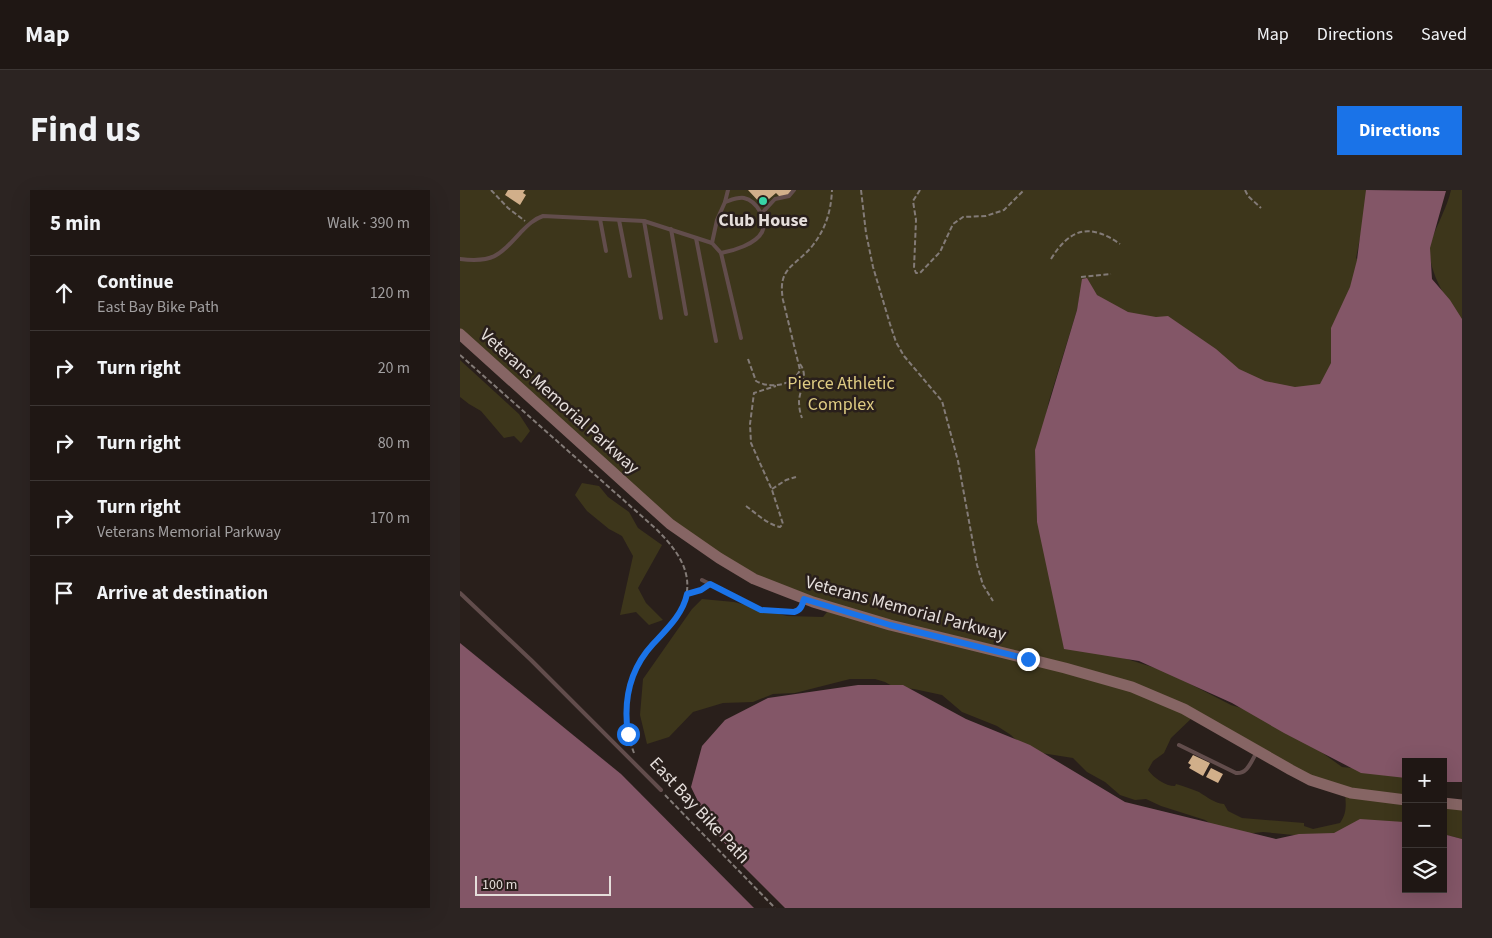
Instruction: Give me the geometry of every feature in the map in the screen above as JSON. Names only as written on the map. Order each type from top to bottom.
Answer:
[{"type":"main road","name":"Veterans Memorial Parkway","points":[[460,334],[664,519],[687,537],[744,573],[804,599],[890,625],[1065,668],[1132,687],[1184,709],[1291,770],[1333,788],[1367,796],[1402,800]]},
{"type":"main road","points":[[1447,803],[1462,805]]},
{"type":"lane","points":[[712,243],[717,220],[728,190]]},
{"type":"lane","points":[[762,213],[775,199],[790,196],[794,190]]},
{"type":"lane","points":[[722,253],[752,241],[762,233],[764,225],[762,213],[746,198],[725,202]]},
{"type":"lane","points":[[460,259],[484,260],[494,257],[529,224],[543,216],[644,221],[712,243],[722,253],[741,338]]},
{"type":"lane","points":[[600,219],[606,251]]},
{"type":"lane","points":[[619,220],[630,276]]},
{"type":"lane","points":[[644,221],[661,318]]},
{"type":"lane","points":[[671,229],[686,314]]},
{"type":"lane","points":[[696,238],[716,340]]},
{"type":"lane","points":[[702,580],[761,610],[794,612],[802,606],[804,599]]},
{"type":"lane","points":[[460,593],[531,660],[661,790]]},
{"type":"lane","points":[[1179,745],[1232,772],[1241,774],[1246,770],[1258,750]]},
{"type":"path","points":[[491,190],[508,208],[529,224]]},
{"type":"path","points":[[746,506],[766,521],[780,527],[783,524],[772,488],[751,443],[750,424],[754,393],[789,382],[797,377],[800,370],[783,300],[782,279],[786,272],[805,254],[819,236],[830,215],[832,190]]},
{"type":"path","points":[[861,190],[866,233],[873,266],[890,324],[896,342],[904,356],[942,401],[958,461],[977,565],[983,585],[993,601]]},
{"type":"path","points":[[920,190],[914,201],[916,220],[914,268],[916,273],[920,273],[940,252],[953,224],[963,218],[986,216],[1004,210],[1024,190]]},
{"type":"path","points":[[1245,190],[1248,196],[1261,208]]},
{"type":"path","points":[[1051,259],[1059,246],[1068,238],[1080,233],[1091,231],[1106,234],[1120,244]]},
{"type":"path","points":[[1081,277],[1111,274]]},
{"type":"path","points":[[460,355],[669,542],[683,562],[687,594],[701,590],[710,584]]},
{"type":"path","points":[[748,359],[756,381],[764,386],[778,385]]},
{"type":"path","points":[[799,362],[805,376],[799,403],[802,418]]},
{"type":"path","points":[[772,488],[796,477]]},
{"type":"path","name":"East Bay Bike Path","points":[[636,758],[629,739],[627,724],[627,699],[632,679],[640,661],[676,619],[687,594]]},
{"type":"path","name":"East Bay Bike Path","points":[[661,790],[775,908]]},
{"type":"green space","name":"Pierce Athletic Complex","points":[[460,190],[1367,190],[1364,218],[1356,258],[1366,268],[1332,334],[1333,366],[1327,384],[1278,390],[1135,323],[1097,295],[1080,294],[1077,310],[1049,401],[1036,462],[1037,522],[1111,654],[1165,671],[1231,705],[1251,711],[1306,741],[1342,767],[1372,770],[1402,777],[1402,828],[1336,839],[1263,832],[1245,834],[1217,828],[1205,820],[1161,806],[1146,799],[1135,800],[1120,795],[1105,782],[1087,772],[1073,758],[1035,752],[1021,745],[1011,735],[997,726],[962,712],[942,695],[894,687],[875,679],[850,679],[795,693],[773,694],[753,702],[723,703],[693,712],[669,737],[647,744],[640,715],[643,679],[692,609],[702,599],[734,602],[787,616],[823,617],[832,606],[780,588],[683,532],[460,334]],"holes":[[[1195,715],[1345,793],[1346,805],[1340,823],[1313,829],[1304,826],[1304,823],[1242,818],[1228,811],[1224,804],[1214,801],[1199,792],[1176,784],[1171,786],[1164,783],[1148,770],[1153,761],[1164,753],[1171,738]]]},
{"type":"green space","points":[[1451,190],[1462,190],[1462,320],[1438,283],[1431,262],[1430,251],[1431,242]]},
{"type":"green space","points":[[460,360],[519,414],[530,431],[521,443],[514,436],[504,438],[481,411],[460,397]]},
{"type":"green space","points":[[582,483],[599,486],[608,497],[629,512],[638,528],[662,545],[638,588],[646,603],[663,620],[649,625],[636,612],[620,615],[633,556],[622,536],[609,529],[587,511],[575,495]]},
{"type":"green space","points":[[1447,805],[1462,807],[1462,839],[1447,835]]},
{"type":"shaded area","points":[[1366,190],[1446,191],[1430,248],[1432,279],[1450,300],[1462,319],[1462,782],[1447,782],[1447,758],[1402,758],[1402,778],[1361,773],[1284,733],[1232,703],[1139,661],[1064,649],[1037,522],[1035,450],[1077,310],[1082,279],[1087,278],[1097,295],[1128,312],[1156,317],[1168,316],[1216,349],[1239,369],[1265,381],[1295,387],[1320,384],[1331,363],[1331,328],[1350,287],[1357,260]]},
{"type":"shaded area","points":[[460,643],[621,774],[754,908],[460,908]]},
{"type":"shaded area","points":[[858,685],[903,685],[966,719],[1030,745],[1125,802],[1276,839],[1299,834],[1334,833],[1360,819],[1402,822],[1402,893],[1447,893],[1447,835],[1462,839],[1462,908],[785,908],[739,862],[707,820],[691,787],[702,746],[725,720],[768,698]]},
{"type":"building","points":[[508,190],[525,190],[523,193],[526,195],[520,205],[505,195]]},
{"type":"building","name":"Club House","points":[[748,190],[792,190],[786,197],[779,196],[776,193],[762,205]]},
{"type":"building","points":[[1193,755],[1210,763],[1203,776],[1189,768],[1191,765],[1188,763]]},
{"type":"building","points":[[1211,768],[1223,774],[1218,783],[1206,777]]},
{"type":"place","name":"Club House","points":[[763,201]]},
{"type":"route","points":[[628,734],[627,699],[635,670],[646,653],[676,619],[687,594],[701,590],[710,584],[761,610],[794,612],[802,606],[804,599],[890,625],[1028,659]]}]
